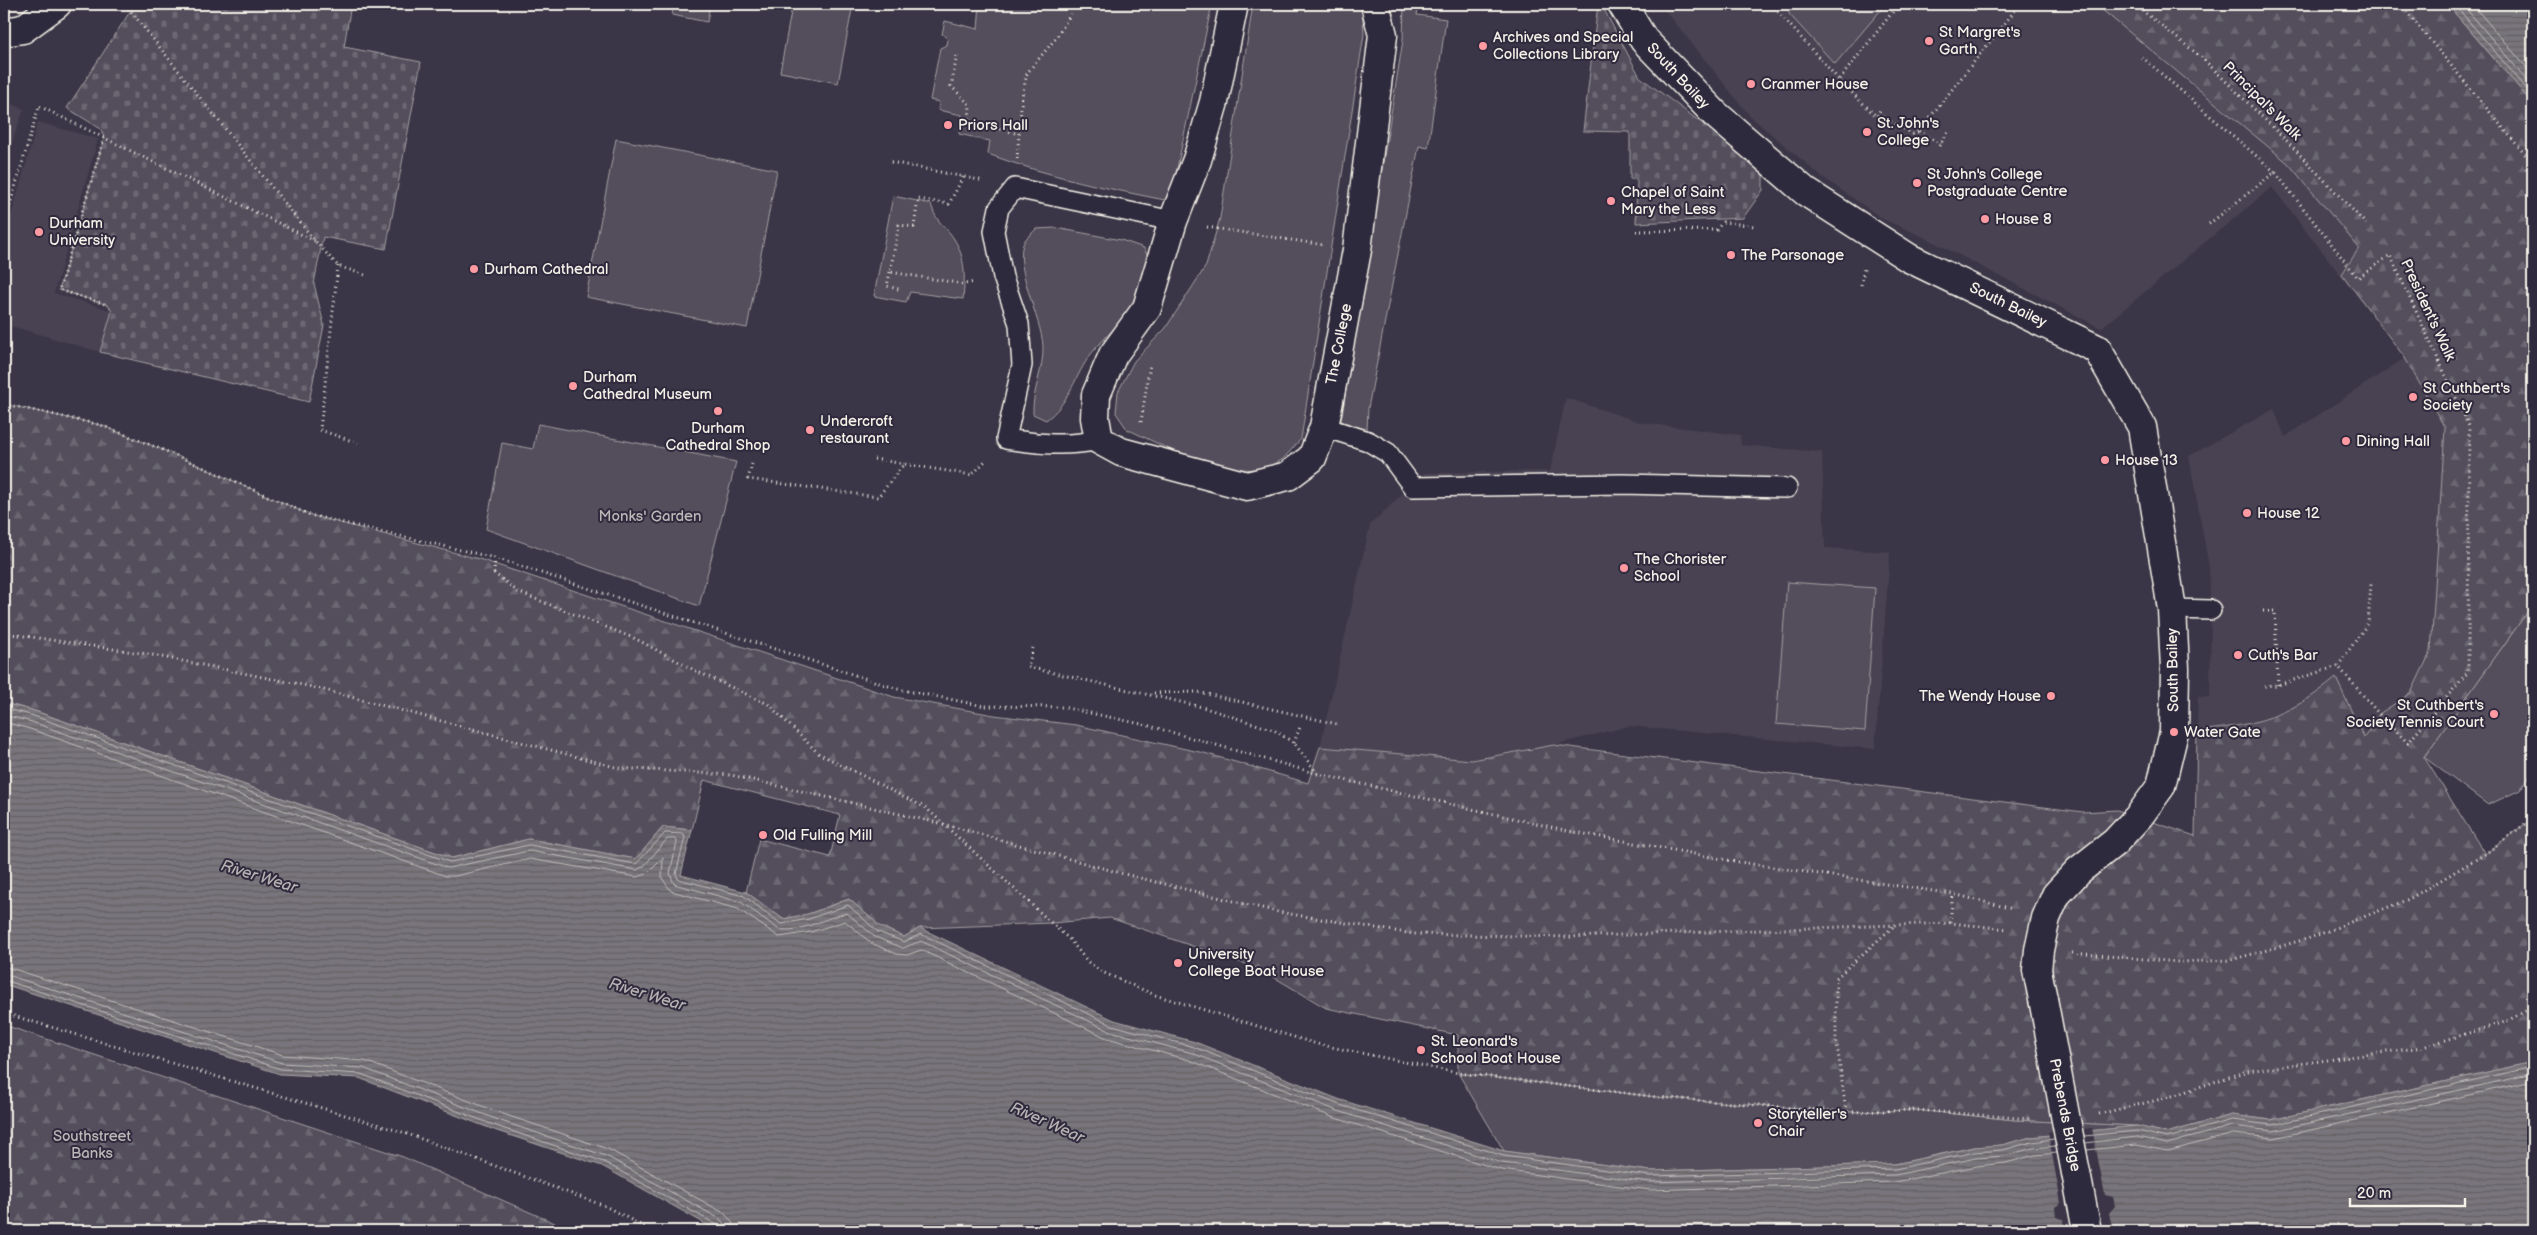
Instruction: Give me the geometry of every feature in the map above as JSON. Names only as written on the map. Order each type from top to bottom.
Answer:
[{"type":"street","points":[[4,32],[23,29],[57,4]]},
{"type":"street","points":[[1100,440],[1095,418],[1096,395],[1113,355],[1147,308],[1173,221],[1197,160],[1214,102],[1234,4]]},
{"type":"street","name":"The College","points":[[1100,440],[1121,452],[1247,486],[1288,476],[1312,458],[1324,427],[1357,250],[1382,36],[1374,4]]},
{"type":"street","name":"South Bailey","points":[[1622,4],[1644,40],[1715,114],[1806,192],[1909,258],[2097,349],[2142,427],[2172,609],[2175,669],[2174,732],[2161,786],[2140,815],[2115,842],[2078,871],[2056,895],[2043,933]]},
{"type":"street","name":"Prebends Bridge","points":[[2043,933],[2037,970],[2087,1231]]},
{"type":"lane","points":[[1100,440],[1052,446],[1006,439],[1022,365],[1020,324],[1003,277],[994,231],[999,208],[1015,188],[1173,221]]},
{"type":"lane","points":[[1324,427],[1368,441],[1388,452],[1413,487],[1624,484],[1787,488]]},
{"type":"lane","points":[[2172,609],[2211,610]]},
{"type":"path","points":[[125,4],[314,242],[338,266],[368,276]]},
{"type":"path","points":[[956,56],[951,86],[970,105],[969,121],[1019,134],[1022,96],[1028,73],[1056,38],[1072,12],[1074,4]]},
{"type":"path","points":[[1771,4],[1838,80],[1876,116],[1880,115],[1913,134],[1919,131],[2020,4]]},
{"type":"path","points":[[1838,80],[1899,4]]},
{"type":"path","name":"Principal's Walk","points":[[2134,4],[2201,57],[2287,141],[2366,224]]},
{"type":"path","points":[[2400,4],[2533,164]]},
{"type":"path","points":[[2142,58],[2275,172],[2209,224]]},
{"type":"path","points":[[4,225],[39,106],[314,242]]},
{"type":"path","points":[[1876,116],[1881,108]]},
{"type":"path","points":[[1919,131],[1940,145],[1949,131]]},
{"type":"path","points":[[104,138],[59,290],[108,305]]},
{"type":"path","points":[[891,162],[1015,188]]},
{"type":"path","name":"President's Walk","points":[[2275,172],[2358,278],[2390,255],[2469,426],[2468,672],[2408,744],[2378,714],[2338,666]]},
{"type":"path","points":[[902,290],[887,286],[899,225],[914,227],[918,199],[949,204],[963,177]]},
{"type":"path","points":[[1173,221],[1357,250]]},
{"type":"path","points":[[1636,231],[1716,230],[1723,222],[1755,226]]},
{"type":"path","points":[[338,266],[320,430],[358,444]]},
{"type":"path","points":[[1860,285],[1864,268]]},
{"type":"path","points":[[890,272],[964,284],[1003,277]]},
{"type":"path","points":[[4,404],[101,425],[173,454],[310,516],[495,558],[898,689],[984,706],[1062,707],[1146,725],[1318,774],[1569,831],[1739,862],[1953,894],[2043,933]]},
{"type":"path","points":[[874,459],[972,475],[1006,439]]},
{"type":"path","points":[[752,464],[748,479],[878,497],[904,464]]},
{"type":"path","points":[[495,558],[494,573],[518,592],[636,639],[698,672],[768,704],[818,752],[926,808],[1070,939],[1088,962],[1102,972],[1155,995],[1318,1044],[1458,1072],[1658,1097],[1846,1112],[1916,1110],[2033,1119]]},
{"type":"path","points":[[2264,686],[2278,685],[2338,666],[2368,623],[2371,584]]},
{"type":"path","points":[[2263,611],[2275,611],[2278,685]]},
{"type":"path","points":[[4,633],[147,654],[313,687],[619,768],[731,775],[943,824],[1124,874],[1278,912],[1413,934],[1577,937],[1950,923],[2043,933],[2179,962],[2231,960],[2310,938],[2409,899],[2485,854],[2533,818]]},
{"type":"path","points":[[1033,648],[1028,667],[1148,693],[1202,707],[1274,730],[1294,743],[1318,774]]},
{"type":"path","points":[[1148,693],[1198,692],[1337,724]]},
{"type":"path","points":[[1294,743],[1300,727]]},
{"type":"path","points":[[1950,923],[1953,894]]},
{"type":"path","points":[[1846,1112],[1836,1038],[1836,978],[1896,925]]},
{"type":"path","points":[[2095,1115],[2166,1098],[2247,1071],[2423,1047],[2505,1022],[2533,1007]]},
{"type":"path","points":[[4,1013],[402,1132],[605,1206],[652,1231]]},
{"type":"shaded area","name":"St Cuthbert's Society","points":[[1660,4],[2180,4],[2487,417],[2486,670],[2533,604],[2488,805],[2424,757],[2410,776],[2316,694],[2304,703],[2267,719],[2233,727],[2197,731],[2198,697],[2210,697],[2211,621],[2209,567],[2189,456],[2274,409],[2285,437],[2405,358],[2272,187],[2101,328],[1924,237],[1883,219],[1821,176],[1750,116]]},
{"type":"shaded area","points":[[4,101],[24,109],[4,165]]},
{"type":"shaded area","name":"Durham University","points":[[38,122],[98,139],[54,293],[113,311],[100,352],[4,324],[4,241]]},
{"type":"shaded area","name":"The Chorister School","points":[[1566,398],[1643,423],[1740,435],[1741,445],[1822,452],[1825,548],[1890,552],[1875,749],[1629,726],[1554,745],[1472,760],[1320,747],[1370,525],[1424,473],[1550,471]]},
{"type":"green space","points":[[135,4],[351,4],[344,47],[421,62],[386,249],[323,237],[314,284],[324,325],[309,402],[100,352],[112,311],[108,305],[59,290],[104,138],[101,129],[67,108]]},
{"type":"green space","points":[[674,4],[710,4],[707,22],[672,15]]},
{"type":"green space","points":[[791,4],[853,4],[838,83],[780,72]]},
{"type":"green space","points":[[980,4],[1212,4],[1170,201],[1078,181],[1010,162],[988,154],[990,141],[959,134],[962,115],[938,110],[939,102],[930,100],[940,48],[947,45],[948,39],[942,34],[945,21],[978,29]]},
{"type":"green space","points":[[1253,4],[1359,4],[1362,7],[1364,34],[1301,439],[1283,459],[1265,470],[1240,469],[1198,460],[1169,449],[1127,429],[1116,413],[1118,392],[1134,361],[1165,329],[1206,266],[1220,218]]},
{"type":"green space","points":[[1404,4],[1419,4],[1417,15],[1446,19],[1428,148],[1419,146],[1368,408],[1367,430],[1341,421],[1403,40]]},
{"type":"green space","points":[[1598,4],[1601,4],[1640,77],[1763,169],[1763,190],[1743,218],[1636,223],[1637,180],[1630,179],[1630,132],[1583,131]]},
{"type":"green space","points":[[1789,4],[1886,4],[1835,64],[1789,14]]},
{"type":"green space","points":[[2095,4],[2447,4],[2533,104],[2533,604],[2424,757],[2485,854],[2533,818],[2533,1062],[2271,1120],[2232,1115],[2166,1133],[2137,1126],[2015,1120],[1916,1110],[1846,1112],[1657,1097],[1458,1073],[1458,1035],[1326,1008],[1260,969],[1110,918],[1052,923],[920,928],[904,937],[881,927],[849,899],[808,914],[783,919],[746,892],[759,839],[830,857],[840,815],[704,780],[692,830],[663,827],[636,859],[529,839],[452,858],[35,711],[4,703],[4,404],[101,425],[173,454],[310,515],[479,559],[894,697],[994,715],[1076,725],[1204,753],[1308,783],[1320,747],[1472,760],[1554,745],[2083,812],[2117,810],[2195,836],[2197,731],[2237,726],[2271,717],[2303,702],[2336,678],[2364,738],[2379,714],[2411,693],[2431,651],[2445,428],[2405,358],[2342,274],[2359,248],[2288,163]]},
{"type":"green space","points":[[616,139],[777,170],[747,328],[586,297]]},
{"type":"green space","points":[[893,196],[931,204],[938,220],[954,239],[961,253],[964,276],[963,299],[910,292],[906,302],[874,296]]},
{"type":"green space","points":[[1056,228],[1121,240],[1144,248],[1150,263],[1151,275],[1140,299],[1094,350],[1060,407],[1046,420],[1033,414],[1043,346],[1024,276],[1022,250],[1025,240],[1036,229]]},
{"type":"green space","name":"Monks' Garden","points":[[538,424],[736,462],[699,606],[486,529],[502,443],[533,449]]},
{"type":"green space","points":[[1787,582],[1875,588],[1865,731],[1776,724]]},
{"type":"green space","name":"St Cuthbert's Society Tennis Court","points":[[2533,604],[2533,771],[2520,790],[2488,805],[2424,757]]},
{"type":"green space","name":"Southstreet Banks","points":[[4,1025],[403,1157],[573,1231],[4,1231]]},
{"type":"green space","points":[[1458,1073],[1657,1097],[1846,1112],[1916,1110],[2015,1120],[2137,1126],[2031,1137],[2002,1145],[1974,1147],[1895,1164],[1650,1171],[1504,1151]]},
{"type":"water","points":[[2447,4],[2533,4],[2533,104]]},
{"type":"water","name":"River Wear","points":[[4,703],[35,711],[452,858],[529,839],[636,859],[663,827],[692,830],[681,875],[746,892],[783,919],[808,914],[849,899],[881,927],[904,937],[920,928],[1114,1020],[1195,1042],[1338,1099],[1504,1151],[1650,1171],[1895,1164],[1975,1147],[2002,1145],[2031,1137],[2137,1126],[2166,1133],[2232,1115],[2271,1120],[2533,1062],[2533,1231],[718,1231],[602,1166],[497,1131],[359,1078],[280,1074],[4,984]]},
{"type":"pier","points":[[2092,1128],[2105,1195],[2113,1197],[2115,1206],[2109,1213],[2113,1231],[2065,1231],[2063,1219],[2056,1217],[2055,1207],[2061,1203],[2048,1132]]},
{"type":"place","name":"St Margret's Garth","points":[[1929,41]]},
{"type":"place","name":"Archives and Special Collections Library","points":[[1483,46]]},
{"type":"place","name":"Cranmer House","points":[[1751,84]]},
{"type":"place","name":"Priors Hall","points":[[948,125]]},
{"type":"place","name":"St. John's College","points":[[1867,132]]},
{"type":"place","name":"St John's College Postgraduate Centre","points":[[1917,183]]},
{"type":"place","name":"Chapel of Saint Mary the Less","points":[[1611,201]]},
{"type":"place","name":"House 8","points":[[1985,219]]},
{"type":"place","name":"Durham University","points":[[39,232]]},
{"type":"place","name":"The Parsonage","points":[[1731,255]]},
{"type":"place","name":"Durham Cathedral","points":[[474,269]]},
{"type":"place","name":"Durham Cathedral Museum","points":[[573,386]]},
{"type":"place","name":"St Cuthbert's Society","points":[[2413,397]]},
{"type":"place","name":"Durham Cathedral Shop","points":[[718,411]]},
{"type":"place","name":"Undercroft restaurant","points":[[810,430]]},
{"type":"place","name":"Dining Hall","points":[[2346,441]]},
{"type":"place","name":"House 13","points":[[2105,460]]},
{"type":"place","name":"House 12","points":[[2247,513]]},
{"type":"place","name":"The Chorister School","points":[[1624,568]]},
{"type":"place","name":"Cuth's Bar","points":[[2238,655]]},
{"type":"place","name":"The Wendy House","points":[[2051,696]]},
{"type":"place","name":"St Cuthbert's Society Tennis Court","points":[[2494,714]]},
{"type":"place","name":"Water Gate","points":[[2174,732]]},
{"type":"place","name":"Old Fulling Mill","points":[[763,835]]},
{"type":"place","name":"University College Boat House","points":[[1178,963]]},
{"type":"place","name":"St. Leonard's School Boat House","points":[[1421,1050]]},
{"type":"place","name":"Storyteller's Chair","points":[[1758,1123]]}]
